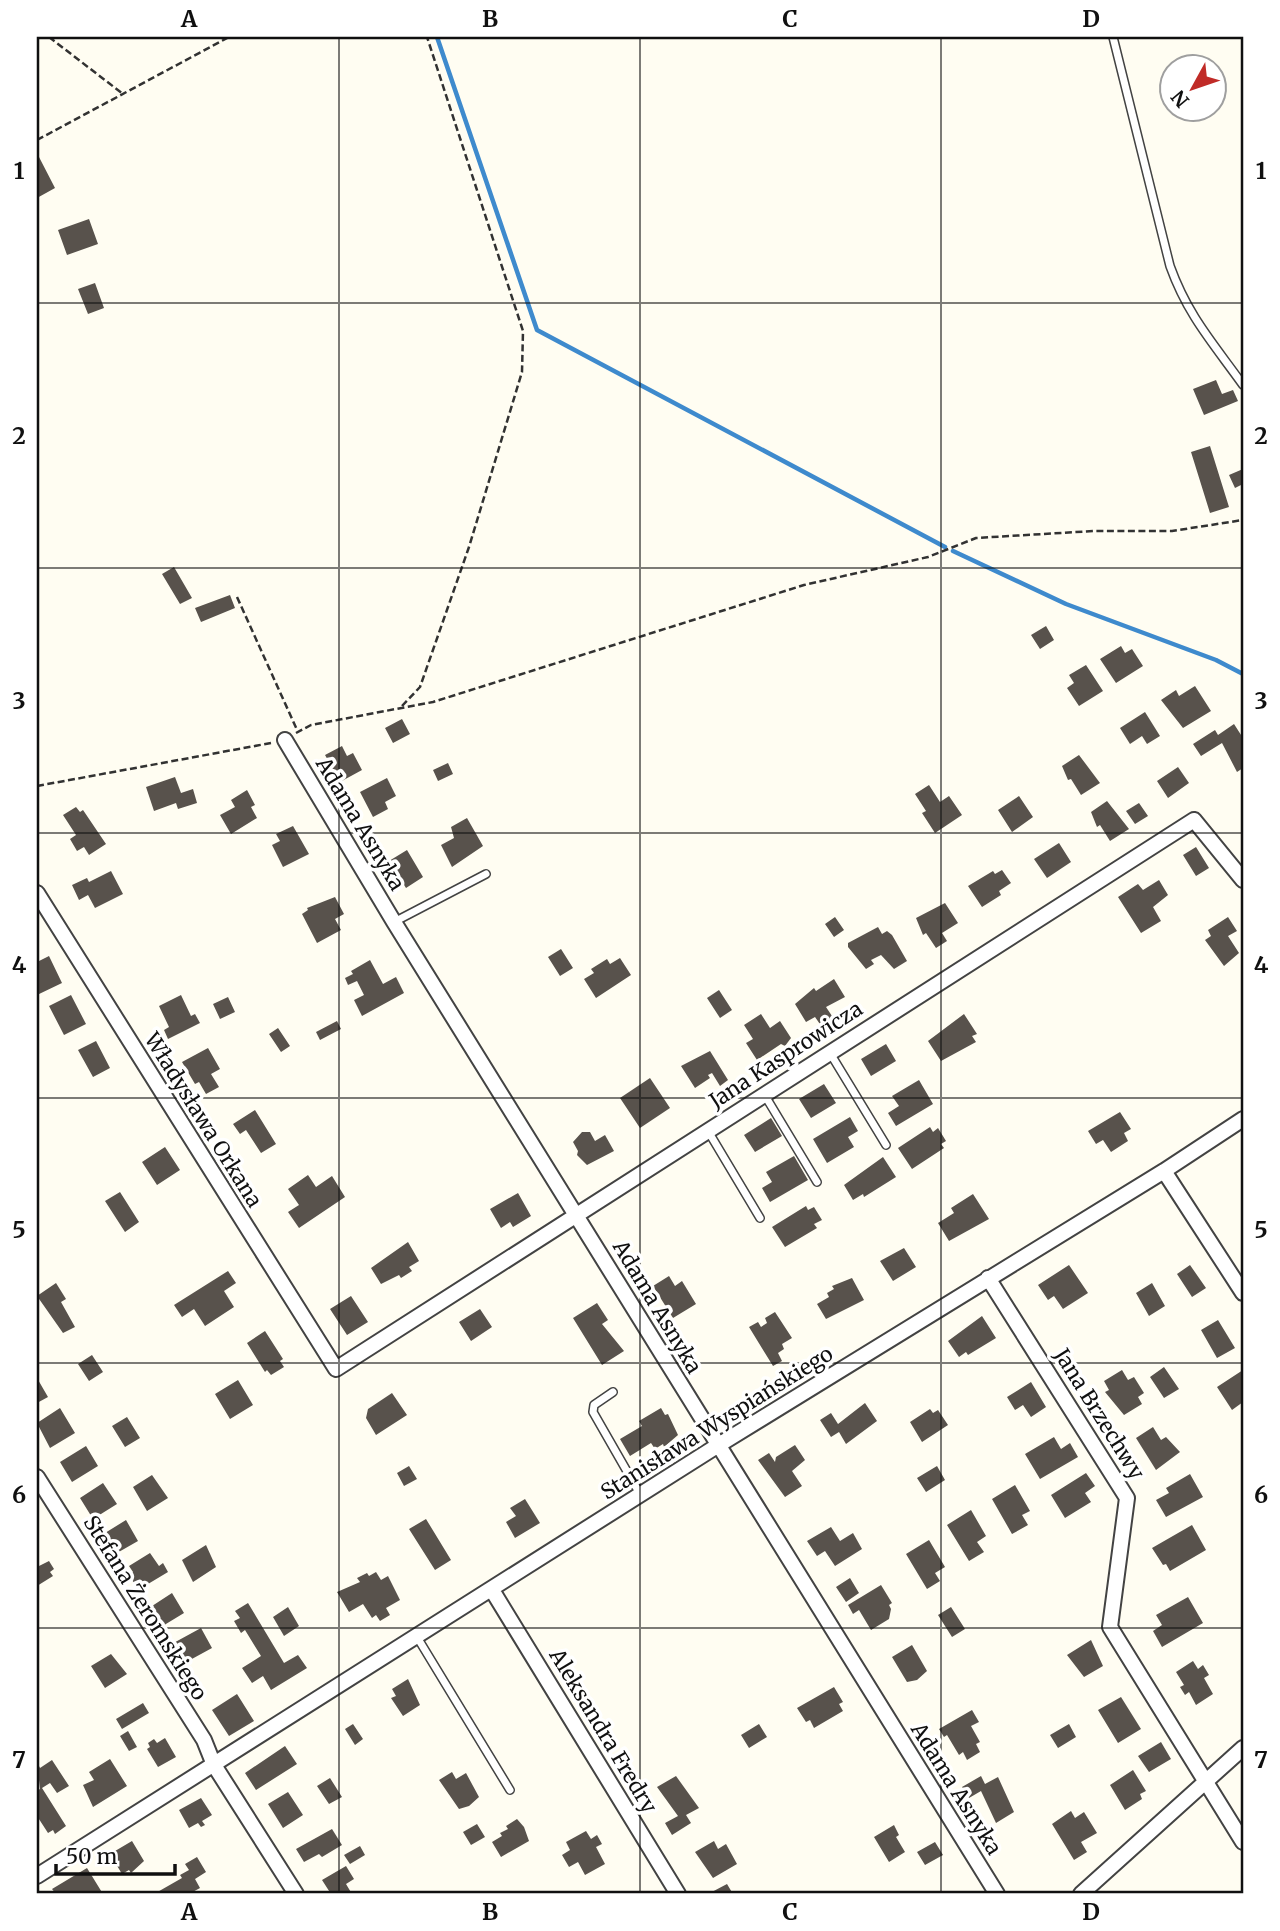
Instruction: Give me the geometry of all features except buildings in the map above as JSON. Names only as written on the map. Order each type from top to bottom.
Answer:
[{"type":"street","name":"Adama Asnyka","points":[[285,740],[394,922],[997,1894]]},
{"type":"street","name":"Jana Kasprowicza","points":[[336,1369],[1194,820],[1243,880]]},
{"type":"street","name":"Władysława Orkana","points":[[37,893],[336,1369]]},
{"type":"street","name":"Stanisława Wyspiańskiego","points":[[37,1876],[718,1446],[1164,1171],[1243,1119]]},
{"type":"street","points":[[1164,1171],[1243,1293]]},
{"type":"street","name":"Jana Brzechwy","points":[[988,1278],[1128,1498],[1110,1627],[1243,1843]]},
{"type":"street","name":"Stefana Żeromskiego","points":[[37,1477],[204,1741],[214,1765],[296,1894]]},
{"type":"street","name":"Aleksandra Fredry","points":[[492,1590],[678,1894]]},
{"type":"street","points":[[1081,1894],[1243,1748]]},
{"type":"lane","points":[[1113,37],[1170,266],[1192,317],[1243,385]]},
{"type":"lane","points":[[394,922],[486,874]]},
{"type":"lane","points":[[830,1052],[886,1145]]},
{"type":"lane","points":[[764,1094],[817,1182]]},
{"type":"lane","points":[[708,1130],[760,1218]]},
{"type":"lane","points":[[613,1392],[594,1405],[593,1412],[640,1495]]},
{"type":"lane","points":[[417,1637],[510,1790]]},
{"type":"path","points":[[49,37],[123,94]]},
{"type":"path","points":[[37,140],[229,37]]},
{"type":"path","points":[[399,708],[420,687],[469,547],[516,397],[525,355],[523,331],[427,37]]},
{"type":"path","points":[[37,786],[285,740],[311,725],[447,698],[804,585],[942,554],[976,538],[1093,531],[1172,531],[1243,520]]},
{"type":"path","points":[[237,597],[298,732]]},
{"type":"waterway","points":[[437,37],[537,330],[945,547]]},
{"type":"waterway","points":[[953,551],[1066,604],[1216,660],[1243,674]]}]
